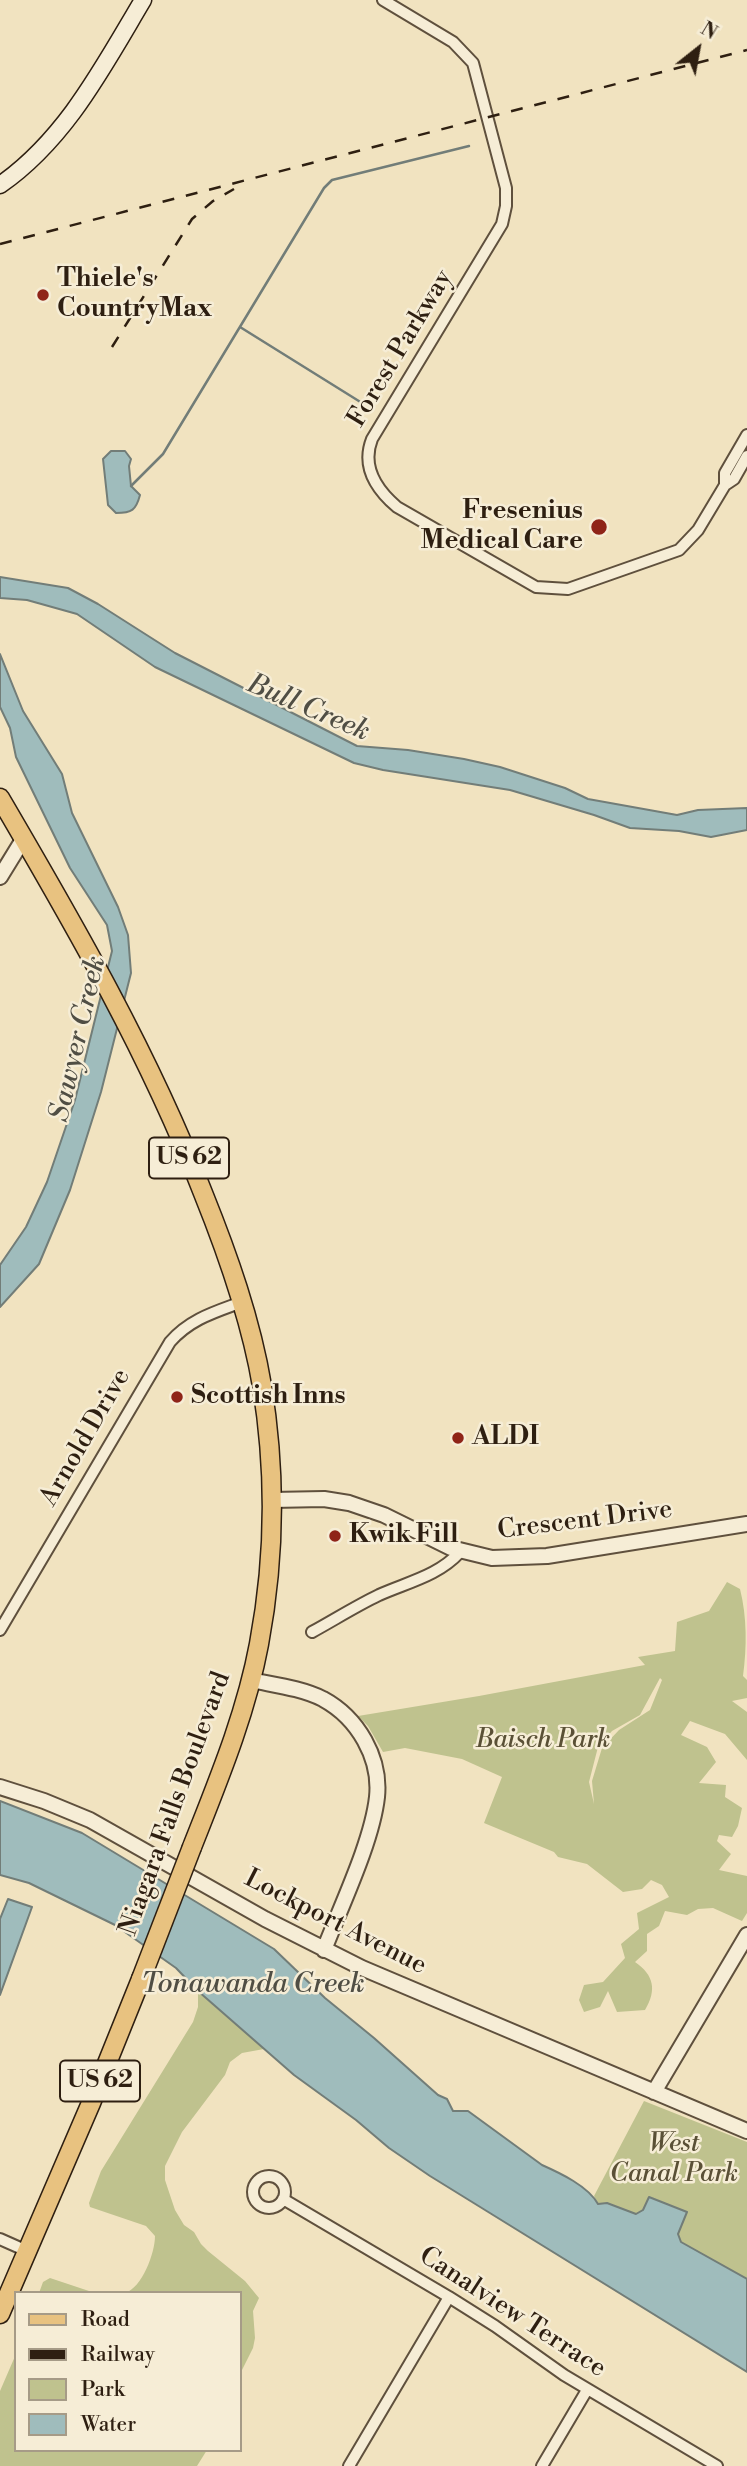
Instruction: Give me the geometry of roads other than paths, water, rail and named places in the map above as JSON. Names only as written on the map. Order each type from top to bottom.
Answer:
[{"type":"main road","points":[[0,185],[37,155],[70,117],[143,0]]},
{"type":"main road","name":"Niagara Falls Boulevard","points":[[0,798],[100,973],[151,1071],[219,1232],[242,1303],[262,1390],[268,1428],[272,1500],[259,1644],[233,1739],[91,2103],[0,2314]]},
{"type":"street","name":"Forest Parkway","points":[[383,0],[453,42],[473,63],[507,197],[502,224],[372,439],[368,460],[372,477],[383,494],[397,508],[536,587],[558,590],[580,587],[679,550],[698,530],[725,485],[734,479],[747,456]]},
{"type":"street","name":"Forest Parkway","points":[[725,485],[725,473],[747,435]]},
{"type":"street","points":[[0,877],[24,838]]},
{"type":"street","name":"Arnold Drive","points":[[0,1630],[170,1342],[183,1328],[197,1319],[242,1303]]},
{"type":"street","name":"Crescent Drive","points":[[272,1500],[324,1499],[349,1503],[372,1510],[460,1552],[492,1558],[527,1558],[747,1524]]},
{"type":"street","points":[[312,1632],[381,1594],[432,1575],[460,1552]]},
{"type":"street","points":[[250,1680],[302,1691],[324,1700],[356,1727],[372,1757],[378,1790],[375,1811],[324,1950]]},
{"type":"street","name":"Lockport Avenue","points":[[0,1787],[44,1801],[102,1826],[324,1950],[747,2132]]},
{"type":"street","points":[[654,2092],[747,1935]]},
{"type":"street","name":"Canalview Terrace","points":[[283,2199],[449,2297],[587,2389],[716,2466]]},
{"type":"street","points":[[0,2239],[27,2252]]},
{"type":"street","points":[[349,2466],[449,2297]]},
{"type":"street","points":[[542,2466],[587,2389]]},
{"type":"water","points":[[111,451],[125,451],[131,459],[131,486],[140,495],[135,507],[126,512],[116,513],[108,505],[103,459]]},
{"type":"water","points":[[0,577],[68,588],[175,653],[357,746],[408,750],[464,759],[500,767],[565,788],[588,799],[677,815],[698,810],[747,808],[747,830],[711,837],[679,831],[630,828],[510,790],[354,763],[155,667],[77,614],[27,600],[0,598]]},
{"type":"water","points":[[0,654],[23,711],[62,774],[72,813],[118,907],[128,935],[131,973],[101,1092],[70,1190],[39,1264],[0,1307],[0,1265],[26,1227],[47,1182],[75,1100],[112,951],[107,925],[70,868],[16,757],[10,728],[0,707]]},
{"type":"water","name":"Tonawanda Creek","points":[[0,1801],[82,1833],[274,1949],[325,1998],[438,2095],[447,2099],[453,2111],[468,2111],[542,2165],[581,2186],[598,2204],[607,2203],[636,2214],[643,2210],[649,2197],[687,2212],[678,2234],[681,2242],[747,2279],[747,2372],[389,2148],[294,2075],[198,1991],[176,1968],[115,1925],[29,1883],[0,1875]]},
{"type":"water","points":[[8,1899],[32,1907],[0,1995],[0,1919]]},
{"type":"waterway","points":[[131,486],[163,454],[324,188],[332,180],[469,146]]},
{"type":"waterway","points":[[240,327],[362,403]]},
{"type":"railway","points":[[0,244],[747,50]]},
{"type":"railway","points":[[112,347],[192,219],[213,201],[234,189]]},
{"type":"place","name":"Thiele's CountryMax","points":[[43,295]]},
{"type":"place","name":"Fresenius Medical Care","points":[[599,527]]},
{"type":"place","name":"Scottish Inns","points":[[177,1397]]},
{"type":"place","name":"ALDI","points":[[458,1438]]},
{"type":"place","name":"Kwik Fill","points":[[335,1536]]},
{"type":"water label","name":"Bull Creek","points":[[308,709]]},
{"type":"water label","name":"Sawyer Creek","points":[[79,1039]]},
{"type":"park label","name":"Baisch Park","points":[[543,1741]]},
{"type":"park label","name":"West Canal Park","points":[[674,2160]]}]
